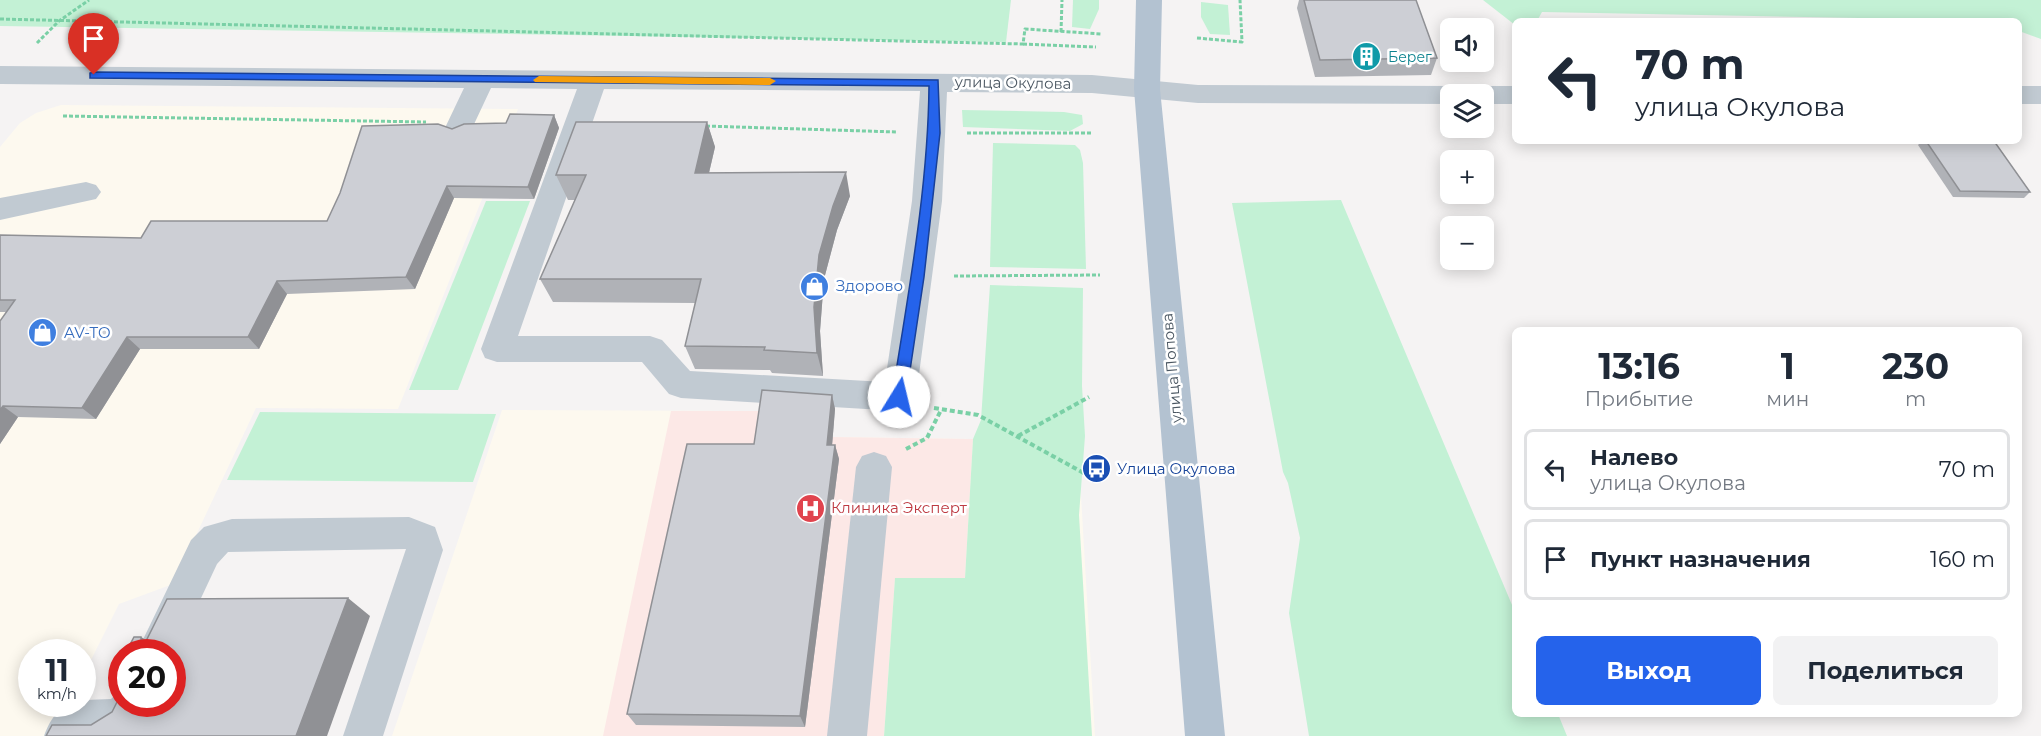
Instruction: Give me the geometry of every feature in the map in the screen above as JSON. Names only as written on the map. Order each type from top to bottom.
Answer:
[{"type":"main road","name":"улица Попова","points":[[1149,0],[1147,89],[1206,736]]},
{"type":"street","name":"улица Окулова","points":[[10,75],[1092,84],[1198,94],[1440,94]]},
{"type":"street","points":[[0,100],[10,75]]},
{"type":"street","points":[[458,130],[482,79]]},
{"type":"street","points":[[594,80],[497,349],[650,349],[681,384],[899,397],[917,277],[934,133],[934,82]]},
{"type":"street","points":[[1494,94],[1512,95]]},
{"type":"street","points":[[2022,95],[2041,95]]},
{"type":"street","points":[[0,209],[86,192]]},
{"type":"street","points":[[847,736],[874,467]]},
{"type":"street","points":[[162,639],[204,552],[217,539],[232,535],[410,533],[422,539],[425,550],[363,736]]},
{"type":"street","points":[[64,736],[74,724],[86,719],[120,717]]},
{"type":"path","points":[[37,43],[59,21],[89,0]]},
{"type":"path","points":[[1061,32],[1062,0]]},
{"type":"path","points":[[1197,38],[1242,42],[1240,0]]},
{"type":"path","points":[[0,20],[1096,47]]},
{"type":"path","points":[[1023,44],[1025,29],[1102,34]]},
{"type":"path","points":[[917,277],[1100,275]]},
{"type":"path","points":[[899,397],[941,410],[978,414],[1092,477]]},
{"type":"path","points":[[1018,436],[1089,397]]},
{"type":"path","points":[[874,467],[927,438],[941,410]]},
{"type":"shaded area","points":[[61,105],[518,109],[398,409],[256,408],[173,584],[119,604],[96,650],[96,639],[18,639],[18,717],[62,717],[52,736],[0,736],[0,147],[20,123],[36,113]]},
{"type":"shaded area","points":[[502,410],[758,411],[756,436],[973,439],[1078,444],[1095,736],[392,736]]},
{"type":"shaded area","name":"Клиника Эксперт","points":[[671,411],[758,411],[756,436],[973,439],[965,578],[895,579],[884,736],[603,736]]},
{"type":"green space","points":[[0,0],[1011,0],[1006,42],[0,26]]},
{"type":"green space","points":[[1073,0],[1099,0],[1099,9],[1090,29],[1072,27]]},
{"type":"green space","points":[[1483,0],[2041,0],[2041,39],[2022,32],[2022,18],[1860,18],[1542,12],[1539,18],[1512,18],[1512,23]]},
{"type":"green space","points":[[1201,2],[1228,5],[1230,35],[1210,34],[1201,17]]},
{"type":"green space","points":[[962,110],[1064,112],[1082,115],[1083,124],[1070,131],[963,127]]},
{"type":"green space","points":[[993,143],[1075,145],[1080,150],[1083,163],[1086,269],[990,267]]},
{"type":"green space","points":[[1341,200],[1512,605],[1512,717],[1559,717],[1567,736],[1309,736],[1289,613],[1300,538],[1288,483],[1283,472],[1232,203]]},
{"type":"green space","points":[[486,201],[530,201],[458,390],[409,390]]},
{"type":"green space","points":[[990,285],[1083,288],[1082,386],[1085,436],[1079,515],[1092,736],[884,736],[895,578],[965,578],[973,439],[981,420]]},
{"type":"green space","points":[[260,412],[496,414],[473,482],[227,480]]},
{"type":"building","name":"Берег","points":[[1304,0],[1416,0],[1437,58],[1320,60]]},
{"type":"building","points":[[510,114],[554,115],[528,187],[447,186],[406,277],[277,281],[248,337],[127,337],[82,408],[3,406],[0,410],[0,321],[15,300],[0,300],[0,235],[141,238],[151,221],[327,221],[340,193],[362,126],[438,124],[452,129],[464,124],[506,123]]},
{"type":"building","points":[[576,122],[707,122],[695,173],[846,172],[833,206],[819,255],[814,307],[817,353],[764,350],[765,347],[685,346],[701,279],[540,279],[586,175],[556,175]]},
{"type":"building","points":[[1928,144],[1996,144],[2030,192],[1960,191]]},
{"type":"building","points":[[762,390],[832,395],[827,445],[835,445],[800,716],[627,714],[687,444],[754,444]]},
{"type":"building","points":[[348,598],[296,736],[46,736],[52,725],[91,725],[108,714],[108,717],[186,717],[186,639],[147,639],[167,599]]},
{"type":"slow traffic","points":[[539,80],[770,81]]},
{"type":"place","name":"Берег","points":[[1367,57]]},
{"type":"place","name":"Здорово","points":[[815,286]]},
{"type":"place","name":"AV-TO","points":[[43,333]]},
{"type":"place","name":"Улица Окулова","points":[[1096,469]]},
{"type":"place","name":"Клиника Эксперт","points":[[810,508]]},
{"type":"route","points":[[94,75],[934,82],[934,133],[917,277],[899,397]]}]
